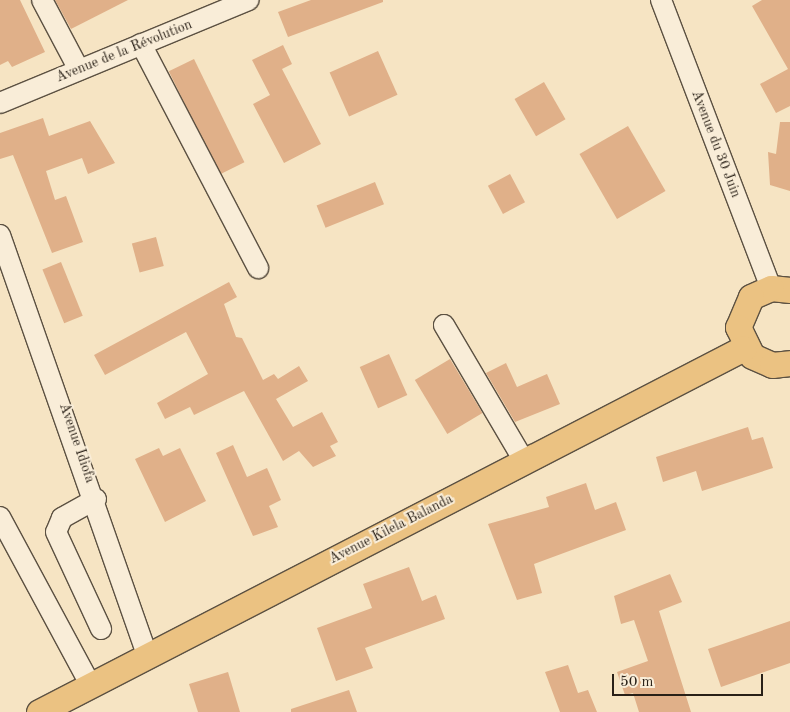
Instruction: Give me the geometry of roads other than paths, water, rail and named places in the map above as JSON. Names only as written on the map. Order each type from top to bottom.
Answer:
[{"type":"main road","points":[[781,289],[744,306],[738,327],[744,348],[761,362],[790,363]]},
{"type":"main road","name":"Avenue Kilela Balanda","points":[[39,712],[147,654],[744,348]]},
{"type":"street","points":[[42,0],[79,70]]},
{"type":"street","name":"Avenue de la Révolution","points":[[0,102],[249,0]]},
{"type":"street","name":"Avenue du 30 Juin","points":[[661,0],[781,289]]},
{"type":"street","points":[[141,44],[258,268]]},
{"type":"street","name":"Avenue Idiofa","points":[[0,234],[96,499],[147,654]]},
{"type":"street","points":[[444,325],[524,461]]},
{"type":"street","points":[[96,499],[62,518],[56,532],[101,629]]},
{"type":"street","points":[[0,517],[90,684]]}]
